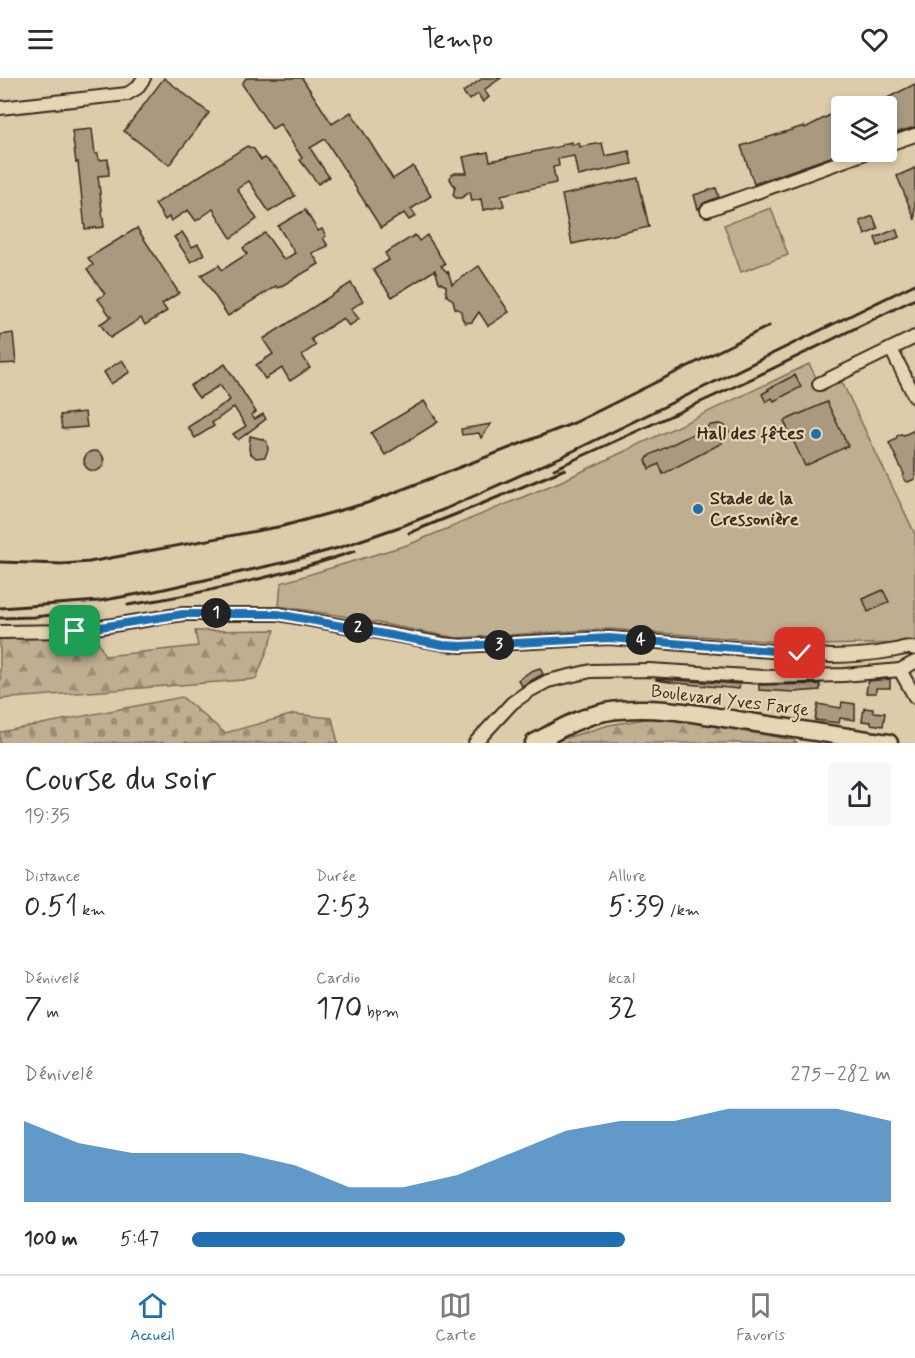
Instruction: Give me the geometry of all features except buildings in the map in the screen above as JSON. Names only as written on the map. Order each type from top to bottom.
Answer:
[{"type":"main road","name":"Boulevard Yves Farge","points":[[535,743],[557,729],[589,716],[629,709],[709,716],[889,743]]},
{"type":"street","points":[[0,108],[128,94],[137,88],[144,78]]},
{"type":"street","points":[[897,141],[915,135]]},
{"type":"street","points":[[707,210],[840,162]]},
{"type":"street","points":[[819,384],[915,337]]},
{"type":"street","points":[[891,349],[915,397]]},
{"type":"street","points":[[0,632],[75,631],[183,614],[246,613],[278,614],[443,645],[461,646],[609,638],[831,656],[856,656],[910,647],[915,649]]},
{"type":"street","points":[[475,743],[512,702],[529,691],[548,681],[591,671],[649,670],[764,677],[900,670],[915,662]]},
{"type":"street","points":[[900,670],[915,697]]},
{"type":"green space","points":[[771,208],[788,255],[741,272],[724,225]]},
{"type":"green space","name":"Stade de la Cressonière","points":[[809,364],[823,391],[842,382],[915,534],[915,643],[815,645],[609,629],[456,638],[279,606],[281,583],[410,544],[564,480]]},
{"type":"green space","points":[[275,630],[256,679],[0,699],[0,636],[60,638],[94,633],[105,656],[198,646],[195,631]]},
{"type":"green space","points":[[182,697],[225,733],[294,714],[332,718],[338,743],[0,743],[0,732]]},
{"type":"green space","points":[[651,718],[688,721],[793,740],[797,743],[556,743],[562,739],[609,725]]},
{"type":"railway","points":[[0,608],[99,601],[155,591],[286,562],[338,548],[402,526],[561,457],[915,284]]},
{"type":"railway","points":[[554,469],[749,380],[915,299]]},
{"type":"railway","points":[[0,562],[63,564],[89,562],[283,526],[367,503],[574,423],[769,326]]},
{"type":"railway","points":[[409,533],[565,469]]},
{"type":"railway","points":[[128,605],[243,583],[355,551]]},
{"type":"railway","points":[[0,618],[34,617],[95,610]]},
{"type":"place","name":"Hall des fêtes","points":[[816,434]]},
{"type":"place","name":"Stade de la Cressonière","points":[[698,509]]},
{"type":"route","points":[[75,631],[183,614],[246,613],[278,614],[443,645],[536,643],[609,638],[800,653]]}]
